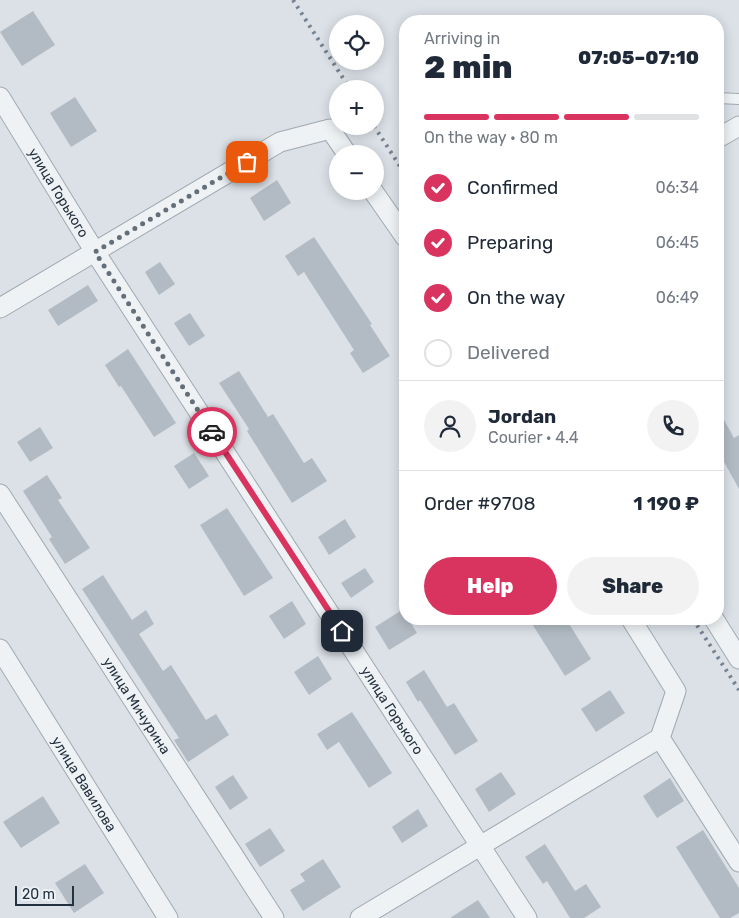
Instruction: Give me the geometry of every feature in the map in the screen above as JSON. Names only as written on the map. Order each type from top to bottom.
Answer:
[{"type":"street","name":"улица Горького","points":[[0,97],[95,252],[527,918]]},
{"type":"street","points":[[724,135],[739,126]]},
{"type":"street","points":[[0,308],[280,142],[330,129],[341,145]]},
{"type":"street","points":[[379,200],[399,228]]},
{"type":"street","name":"улица Мичурина","points":[[0,494],[274,918]]},
{"type":"street","points":[[360,918],[660,738],[676,692],[635,625]]},
{"type":"street","points":[[718,625],[739,659]]},
{"type":"street","name":"улица Вавилова","points":[[0,649],[168,918]]},
{"type":"street","points":[[660,738],[739,862]]},
{"type":"lane","points":[[724,98],[739,99]]},
{"type":"building","points":[[33,11],[55,45],[22,66],[0,32]]},
{"type":"building","points":[[75,97],[97,131],[71,147],[50,113]]},
{"type":"building","points":[[277,180],[291,203],[264,221],[250,198]]},
{"type":"building","points":[[314,237],[372,324],[370,325],[390,356],[363,373],[350,353],[354,350],[304,272],[298,276],[285,256]]},
{"type":"building","points":[[160,262],[175,284],[159,295],[145,272]]},
{"type":"building","points":[[88,285],[98,301],[58,326],[48,310]]},
{"type":"building","points":[[190,313],[205,336],[189,346],[174,323]]},
{"type":"building","points":[[128,349],[176,423],[154,437],[105,365]]},
{"type":"building","points":[[239,371],[268,417],[273,414],[304,463],[312,458],[327,481],[292,503],[247,431],[249,429],[219,383]]},
{"type":"building","points":[[724,420],[734,438],[739,435],[739,489],[724,462]]},
{"type":"building","points":[[40,427],[53,448],[30,462],[17,442]]},
{"type":"building","points":[[194,453],[209,476],[189,489],[174,466]]},
{"type":"building","points":[[47,475],[62,498],[58,500],[90,548],[65,564],[49,539],[52,537],[23,491]]},
{"type":"building","points":[[227,508],[273,578],[244,596],[200,525]]},
{"type":"building","points":[[345,519],[356,537],[329,555],[318,537]]},
{"type":"building","points":[[365,568],[374,582],[351,598],[341,583]]},
{"type":"building","points":[[103,575],[132,620],[146,610],[154,624],[139,634],[163,671],[171,665],[206,720],[216,714],[229,735],[188,762],[174,740],[179,738],[82,589]]},
{"type":"building","points":[[292,601],[306,624],[284,639],[269,616]]},
{"type":"building","points":[[399,612],[399,625],[412,625],[417,633],[389,650],[375,627]]},
{"type":"building","points":[[533,625],[570,625],[591,659],[565,676]]},
{"type":"building","points":[[318,656],[332,679],[309,695],[294,672]]},
{"type":"building","points":[[424,670],[447,707],[454,703],[478,741],[455,755],[420,700],[418,702],[406,682]]},
{"type":"building","points":[[610,690],[625,713],[596,732],[581,709]]},
{"type":"building","points":[[352,712],[392,773],[369,788],[339,742],[327,750],[317,734]]},
{"type":"building","points":[[501,772],[516,794],[489,812],[475,789]]},
{"type":"building","points":[[233,775],[248,798],[230,810],[215,787]]},
{"type":"building","points":[[670,778],[684,801],[657,818],[643,796]]},
{"type":"building","points":[[43,796],[60,823],[21,848],[3,822]]},
{"type":"building","points":[[418,809],[428,826],[402,843],[392,827]]},
{"type":"building","points":[[270,828],[285,851],[260,867],[245,844]]},
{"type":"building","points":[[703,830],[739,888],[739,913],[730,918],[720,918],[676,847]]},
{"type":"building","points":[[545,844],[575,891],[586,884],[601,907],[584,918],[570,918],[547,881],[543,884],[525,857]]},
{"type":"building","points":[[323,859],[341,887],[303,911],[290,890],[305,881],[300,874]]},
{"type":"building","points":[[85,864],[104,893],[74,913],[55,883]]},
{"type":"building","points":[[478,900],[490,918],[450,918]]},
{"type":"railway","points":[[293,0],[344,80]]},
{"type":"railway","points":[[380,135],[399,165]]},
{"type":"railway","points":[[697,625],[739,690]]},
{"type":"way so far","points":[[212,432],[95,252],[247,162]]},
{"type":"route","points":[[212,432],[342,631]]}]
